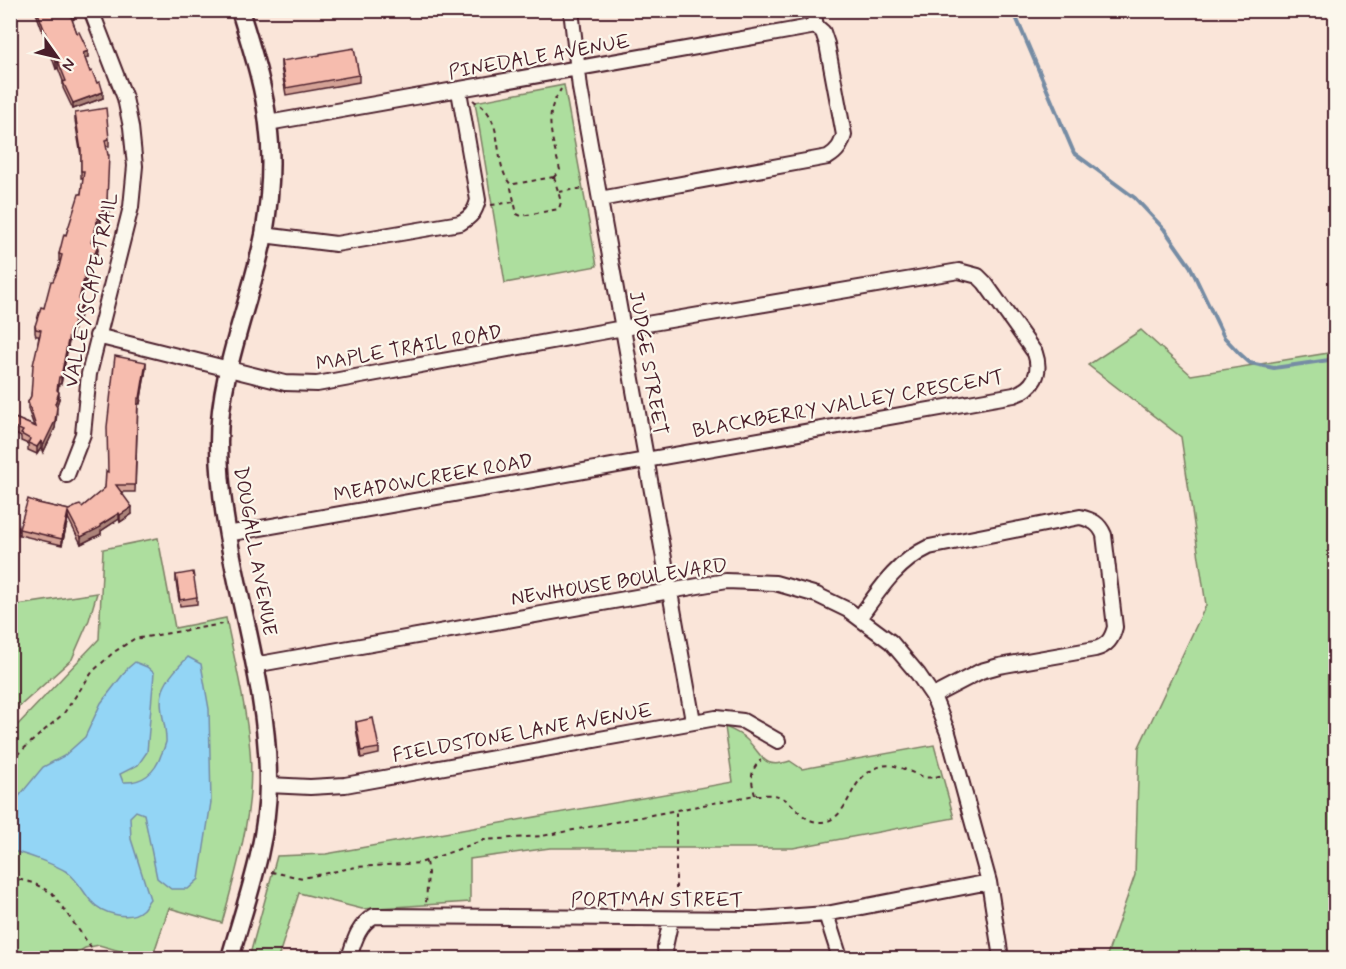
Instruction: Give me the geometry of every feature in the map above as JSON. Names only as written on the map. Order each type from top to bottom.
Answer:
[{"type":"street","name":"VALLEYSCAPE TRAIL","points":[[67,475],[83,434],[89,374],[131,207],[135,166],[131,127],[124,98],[91,10]]},
{"type":"street","name":"DOUGALL AVENUE","points":[[230,958],[259,853],[268,785],[265,726],[220,489],[220,416],[227,369],[263,235],[270,188],[268,123],[240,10]]},
{"type":"street","name":"JUDGE STREET","points":[[571,10],[577,69],[693,721]]},
{"type":"street","points":[[600,199],[828,157],[836,152],[842,144],[844,135],[827,44],[823,32],[816,26],[813,10]]},
{"type":"street","name":"PINEDALE AVENUE","points":[[268,123],[816,26]]},
{"type":"street","points":[[263,235],[324,244],[349,244],[460,223],[470,218],[478,200],[459,91]]},
{"type":"street","name":"BLACKBERRY VALLEY CRESCENT","points":[[623,328],[959,271],[978,276],[985,283],[1035,353],[1038,361],[1038,370],[1030,387],[1014,395],[646,458]]},
{"type":"street","name":"MAPLE TRAIL ROAD","points":[[98,336],[285,382],[317,384],[623,328]]},
{"type":"street","name":"MEADOWCREEK ROAD","points":[[227,534],[646,458]]},
{"type":"street","points":[[860,616],[898,567],[908,558],[929,547],[1080,518],[1089,519],[1101,527],[1104,534],[1115,627],[1108,643],[1095,649],[981,671],[933,696]]},
{"type":"street","name":"NEWHOUSE BOULEVARD","points":[[254,665],[670,589],[726,581],[775,583],[817,595],[860,616],[891,642],[905,657],[933,696],[948,733],[989,882],[1000,958]]},
{"type":"street","name":"FIELDSTONE LANE AVENUE","points":[[268,785],[310,787],[345,784],[716,718],[743,721],[778,741]]},
{"type":"street","name":"PORTMAN STREET","points":[[349,958],[358,932],[368,919],[374,916],[758,919],[826,914],[989,882]]},
{"type":"street","points":[[826,914],[840,958]]},
{"type":"street","points":[[666,958],[665,947],[673,919]]},
{"type":"path","points":[[512,186],[517,183],[554,177],[560,170],[551,129],[551,112],[561,89]]},
{"type":"path","points":[[473,100],[486,110],[496,130],[504,178],[512,186],[515,212],[519,216],[557,210],[561,204],[554,177]]},
{"type":"path","points":[[559,192],[584,188]]},
{"type":"path","points":[[491,205],[514,202]]},
{"type":"path","points":[[10,761],[64,713],[93,670],[134,639],[228,623]]},
{"type":"path","points":[[755,795],[750,778],[753,767],[761,760]]},
{"type":"path","points":[[271,872],[303,878],[356,867],[426,862],[484,840],[542,836],[657,812],[676,811],[755,795],[778,796],[807,819],[824,822],[839,814],[858,782],[876,768],[893,765],[901,766],[923,777],[943,776]]},
{"type":"path","points":[[673,919],[676,811]]},
{"type":"path","points":[[425,916],[428,873],[426,862]]},
{"type":"path","points":[[10,876],[33,883],[52,893],[91,947]]},
{"type":"green space","points":[[564,85],[597,266],[505,283],[475,102]]},
{"type":"green space","points":[[1141,330],[1191,375],[1335,352],[1335,958],[1106,958],[1135,875],[1139,747],[1206,605],[1181,437],[1088,365]]},
{"type":"green space","points":[[158,538],[175,628],[226,618],[246,717],[250,750],[250,794],[243,838],[222,923],[169,908],[152,958],[144,958],[99,945],[85,948],[68,958],[11,958],[10,733],[99,639],[103,549]]},
{"type":"green space","points":[[97,593],[89,620],[72,659],[11,714],[11,606]]},
{"type":"green space","points":[[725,727],[744,737],[768,762],[773,764],[790,761],[802,769],[934,745],[954,818],[793,848],[550,848],[470,859],[470,902],[362,909],[299,893],[278,958],[249,958],[277,856],[326,854],[733,782]]},
{"type":"water","points":[[188,657],[201,664],[209,709],[211,802],[199,879],[188,889],[171,889],[157,878],[144,814],[136,811],[130,817],[131,839],[150,899],[136,914],[123,916],[108,912],[96,905],[67,872],[11,851],[11,806],[43,767],[64,756],[85,737],[101,703],[135,662],[154,673],[147,752],[138,765],[120,774],[123,782],[136,781],[147,776],[155,767],[166,742],[161,703],[163,690],[170,676]]},
{"type":"building","points":[[37,10],[73,10],[74,13],[70,14],[77,33],[79,32],[88,51],[83,53],[90,72],[92,71],[97,83],[100,82],[103,92],[73,103]]},
{"type":"building","points":[[354,48],[359,75],[286,88],[281,61]]},
{"type":"building","points":[[106,108],[109,139],[105,140],[109,155],[107,201],[110,202],[108,212],[102,210],[91,242],[98,244],[95,254],[92,253],[84,279],[79,299],[82,300],[79,312],[76,312],[72,330],[70,330],[61,377],[59,377],[55,421],[43,446],[41,441],[37,447],[28,443],[30,439],[21,434],[23,431],[10,425],[10,416],[36,427],[28,402],[31,396],[33,365],[41,330],[36,329],[35,326],[41,307],[44,308],[51,281],[59,267],[62,255],[59,254],[64,234],[66,235],[79,194],[81,194],[84,171],[81,171],[81,150],[75,113]]},
{"type":"building","points":[[115,356],[146,362],[140,398],[138,398],[135,485],[116,485],[132,507],[81,537],[68,512],[62,539],[19,529],[28,499],[69,510],[80,505],[82,507],[105,488],[106,471],[108,472],[107,427]]},
{"type":"building","points":[[193,572],[197,597],[180,600],[176,575]]},
{"type":"building","points":[[373,718],[379,748],[361,751],[356,722]]},
{"type":"waterway","points":[[1013,10],[1074,153],[1135,198],[1164,229],[1190,266],[1224,337],[1250,363],[1274,368],[1336,359]]},
{"type":"waterway","points":[[1016,15],[1026,10]]}]
